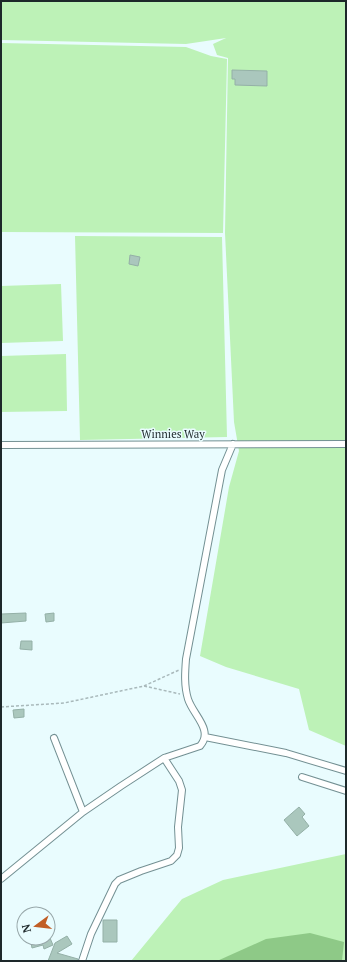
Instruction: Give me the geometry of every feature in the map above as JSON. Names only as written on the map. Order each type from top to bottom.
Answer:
[{"type":"street","points":[[1,879],[83,812],[164,758],[200,746],[205,737],[205,731],[188,696],[184,676],[222,470],[233,444]]},
{"type":"street","name":"Winnies Way","points":[[1,445],[346,444]]},
{"type":"street","points":[[205,737],[286,753],[346,771]]},
{"type":"street","points":[[54,738],[83,812]]},
{"type":"street","points":[[82,961],[91,934],[115,884],[119,880],[140,871],[171,861],[179,848],[178,827],[182,790],[179,781],[164,758]]},
{"type":"street","points":[[302,777],[346,791]]},
{"type":"path","points":[[1,707],[64,703],[144,686],[185,667]]},
{"type":"path","points":[[144,686],[188,696]]},
{"type":"green space","points":[[1,1],[346,1],[346,746],[309,730],[299,689],[226,667],[200,656],[229,487],[239,451],[234,422],[225,233],[228,58],[217,55],[213,44],[226,38],[186,44],[1,40]]},
{"type":"green space","points":[[1,43],[186,47],[211,56],[227,59],[223,233],[1,232]]},
{"type":"green space","points":[[75,236],[222,237],[227,437],[80,440]]},
{"type":"green space","points":[[61,284],[63,341],[1,343],[1,286]]},
{"type":"green space","points":[[66,354],[67,411],[1,412],[1,356]]},
{"type":"green space","points":[[346,854],[346,961],[131,961],[182,899],[223,880]]},
{"type":"green space","points":[[310,933],[344,942],[342,961],[217,961],[266,939]]},
{"type":"building","points":[[232,70],[267,71],[267,86],[235,85],[235,79],[232,79]]},
{"type":"building","points":[[130,255],[140,257],[138,266],[129,264]]},
{"type":"building","points":[[26,613],[26,621],[1,623],[1,614]]},
{"type":"building","points":[[54,613],[54,621],[46,622],[45,614]]},
{"type":"building","points":[[21,641],[32,641],[32,650],[20,649]]},
{"type":"building","points":[[24,709],[24,717],[14,718],[13,710]]},
{"type":"building","points":[[299,807],[305,814],[302,817],[309,826],[297,836],[284,820]]},
{"type":"building","points":[[103,920],[117,920],[117,942],[103,942]]},
{"type":"building","points":[[67,936],[72,944],[57,953],[78,959],[78,961],[48,961],[54,946],[56,946],[56,942]]},
{"type":"building","points":[[43,946],[51,946],[44,949]]}]
